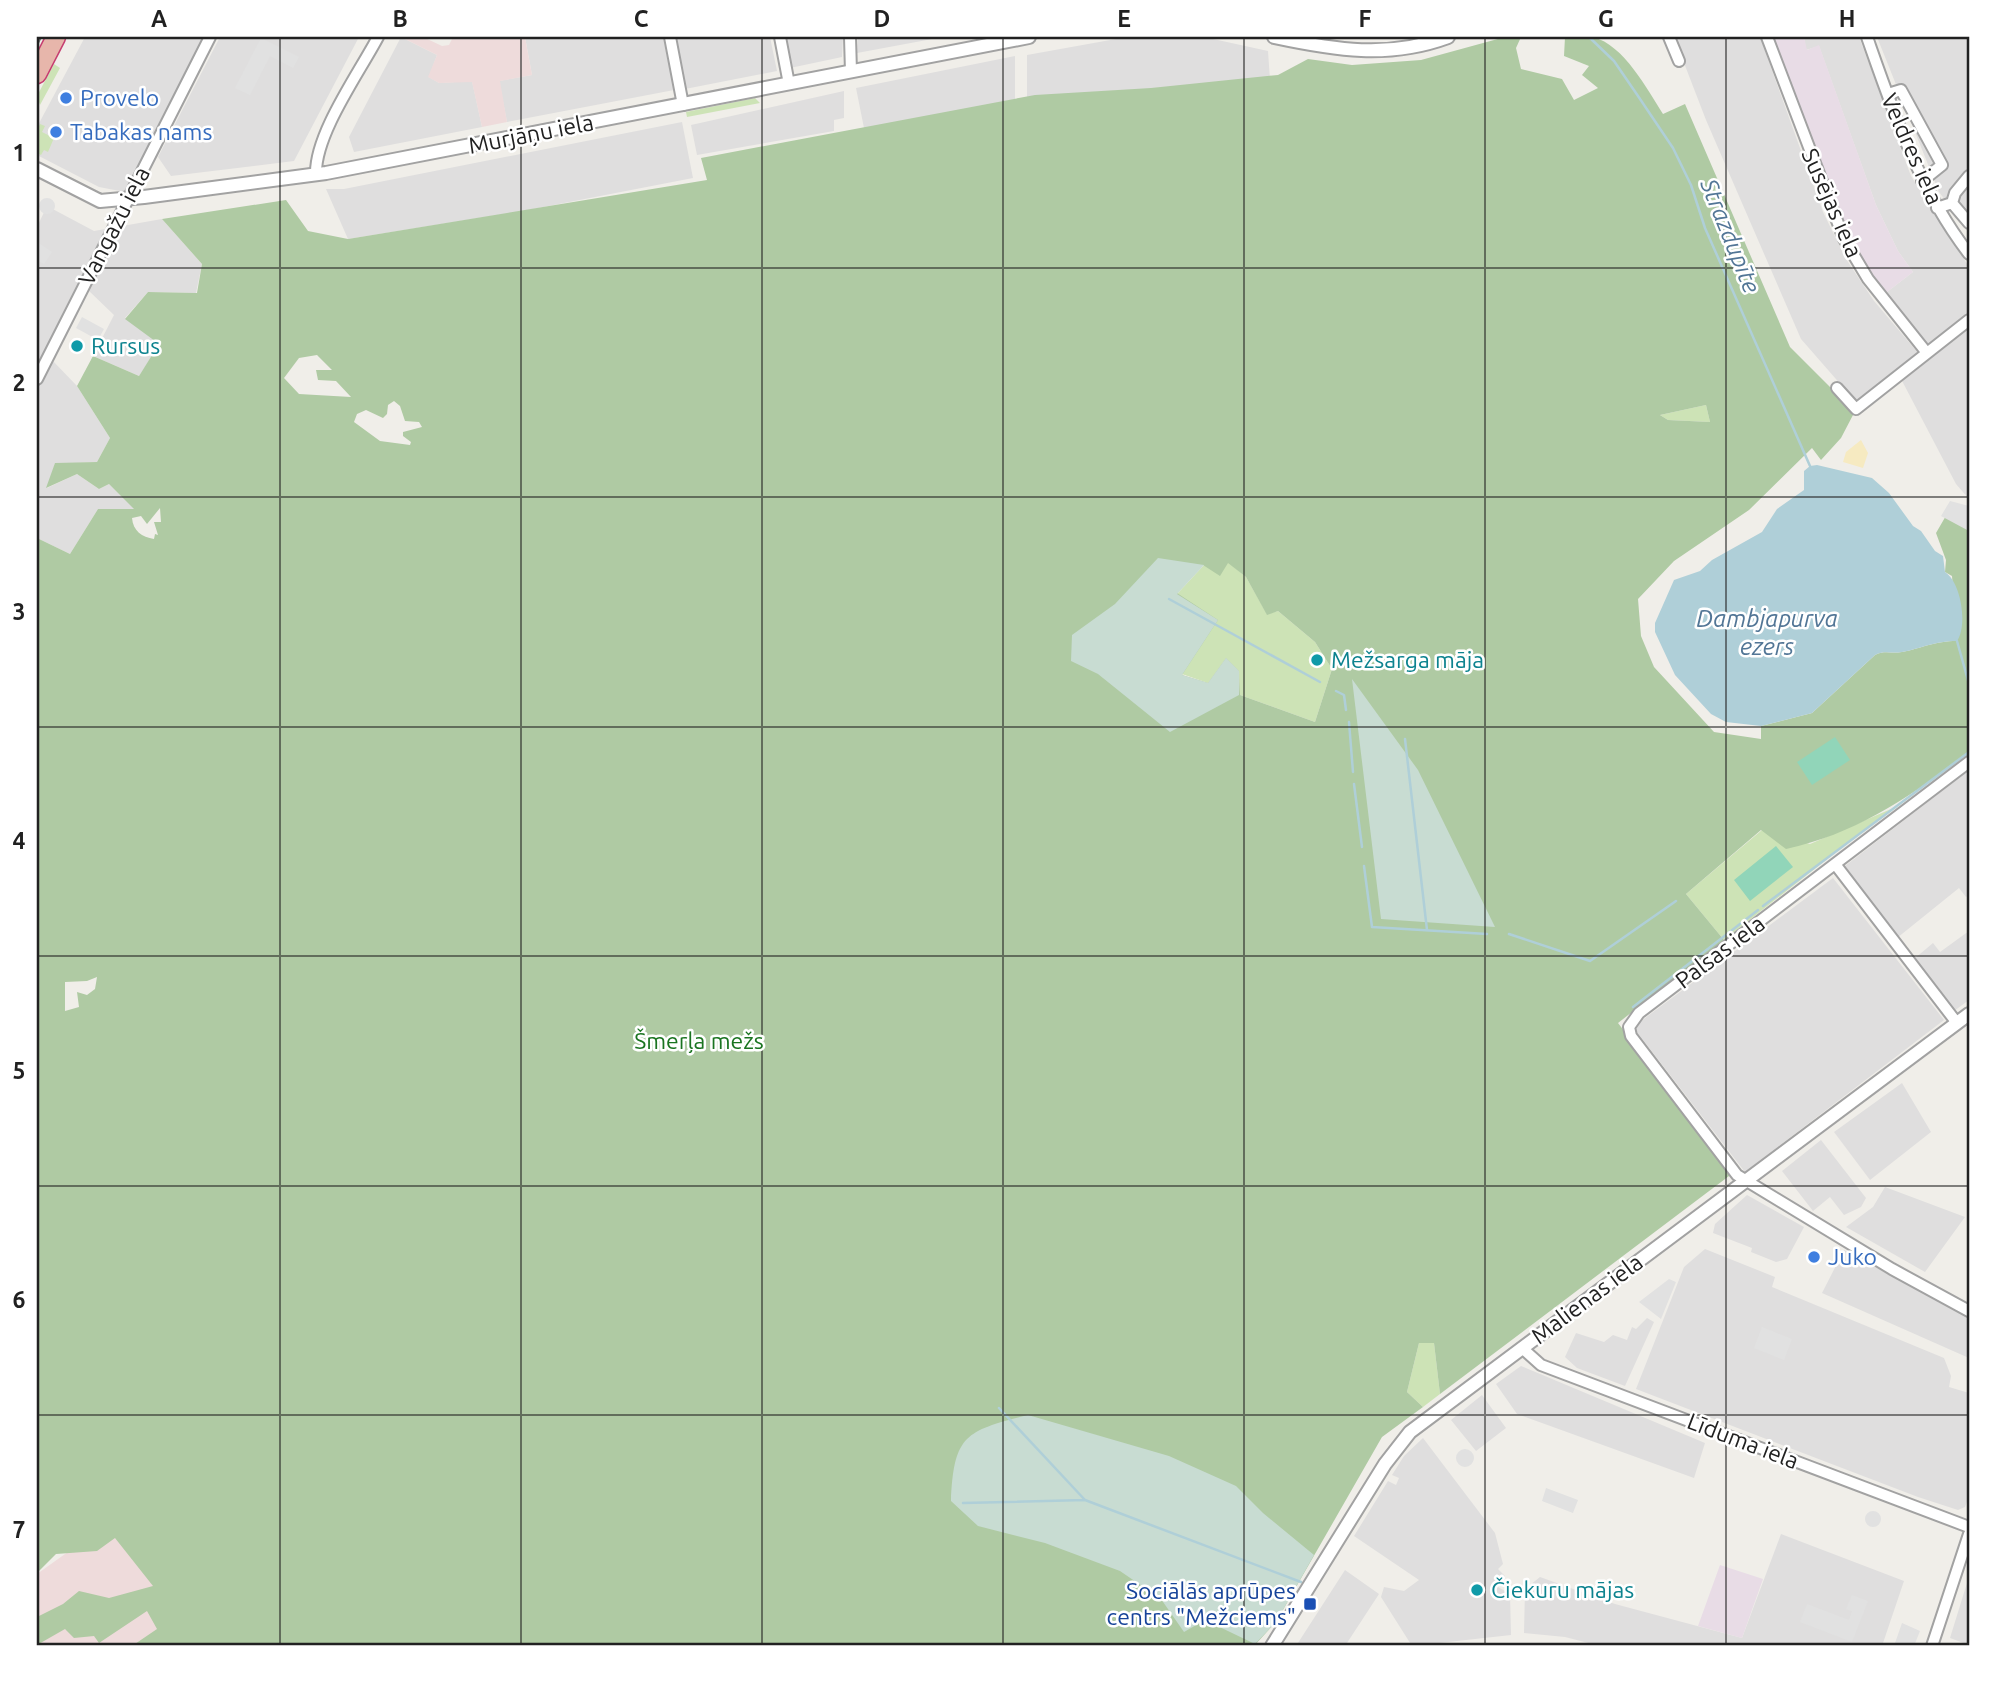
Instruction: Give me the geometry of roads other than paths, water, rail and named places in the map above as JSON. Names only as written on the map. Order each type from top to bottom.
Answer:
[{"type":"highway","points":[[37,74],[57,37]]},
{"type":"street","name":"Vangažu iela","points":[[37,379],[40,363],[210,37]]},
{"type":"street","points":[[316,174],[316,162],[329,128],[378,37]]},
{"type":"street","points":[[670,37],[683,105]]},
{"type":"street","points":[[780,37],[789,84]]},
{"type":"street","points":[[850,37],[851,72]]},
{"type":"street","name":"Murjāņu iela","points":[[37,169],[100,201],[316,174],[1029,37]]},
{"type":"street","points":[[1274,37],[1394,51],[1418,42],[1448,37]]},
{"type":"street","points":[[1669,37],[1679,61]]},
{"type":"street","name":"Susējas iela","points":[[1767,37],[1844,239],[1868,279],[1927,353]]},
{"type":"street","name":"Veldres iela","points":[[1867,37],[1922,181],[1969,254]]},
{"type":"street","points":[[1888,93],[1901,90],[1942,165],[1922,181]]},
{"type":"street","points":[[1952,203],[1955,193],[1969,176]]},
{"type":"street","points":[[1937,208],[1952,203]]},
{"type":"street","points":[[1952,203],[1969,223]]},
{"type":"street","points":[[1837,388],[1856,409],[1969,320]]},
{"type":"street","name":"Palsas iela","points":[[1746,1181],[1737,1175],[1631,1036],[1629,1027],[1639,1013],[1969,762]]},
{"type":"street","points":[[1835,864],[1957,1023]]},
{"type":"street","name":"Malienas iela","points":[[1272,1646],[1385,1464],[1410,1432],[1969,1014]]},
{"type":"street","points":[[1746,1181],[1969,1311]]},
{"type":"street","name":"Līduma iela","points":[[1522,1348],[1541,1364],[1969,1527]]},
{"type":"street","points":[[1932,1646],[1969,1534]]},
{"type":"water","name":"Dambjapurva ezers","points":[[1817,465],[1872,478],[1889,493],[1935,551],[1943,556],[1945,572],[1951,577],[1959,594],[1962,615],[1960,634],[1957,641],[1875,655],[1812,713],[1761,726],[1726,722],[1711,714],[1675,675],[1655,632],[1655,623],[1674,580],[1700,571],[1712,560],[1762,532],[1777,509],[1804,490],[1804,471]]},
{"type":"waterway","name":"Strazdupīte","points":[[1589,37],[1614,61],[1673,148],[1691,185],[1705,228],[1810,466]]},
{"type":"waterway","points":[[1169,599],[1320,682]]},
{"type":"waterway","points":[[1957,641],[1969,684]]},
{"type":"waterway","points":[[1336,691],[1344,695],[1346,710]]},
{"type":"waterway","points":[[1349,722],[1353,772]]},
{"type":"waterway","points":[[1405,739],[1427,930]]},
{"type":"waterway","points":[[1763,906],[1969,752]]},
{"type":"waterway","points":[[1354,784],[1362,847]]},
{"type":"waterway","points":[[1364,866],[1372,927],[1487,934]]},
{"type":"waterway","points":[[1509,934],[1590,961],[1676,901]]},
{"type":"waterway","points":[[1633,1007],[1758,910]]},
{"type":"waterway","points":[[999,1408],[1085,1500],[1301,1582]]},
{"type":"waterway","points":[[963,1503],[1085,1500]]},
{"type":"tram line","points":[[37,45],[41,37]]},
{"type":"place","name":"Provelo","points":[[66,98]]},
{"type":"place","name":"Tabakas nams","points":[[56,132]]},
{"type":"place","name":"Rursus","points":[[77,346]]},
{"type":"place","name":"Mežsarga māja","points":[[1317,660]]},
{"type":"place","name":"Juko","points":[[1814,1257]]},
{"type":"place","name":"Čiekuru mājas","points":[[1477,1590]]},
{"type":"place","name":"Sociālās aprūpes centrs \"Mežciems\"","points":[[1310,1604]]},
{"type":"park label","name":"Šmerļa mežs","points":[[699,1041]]}]
